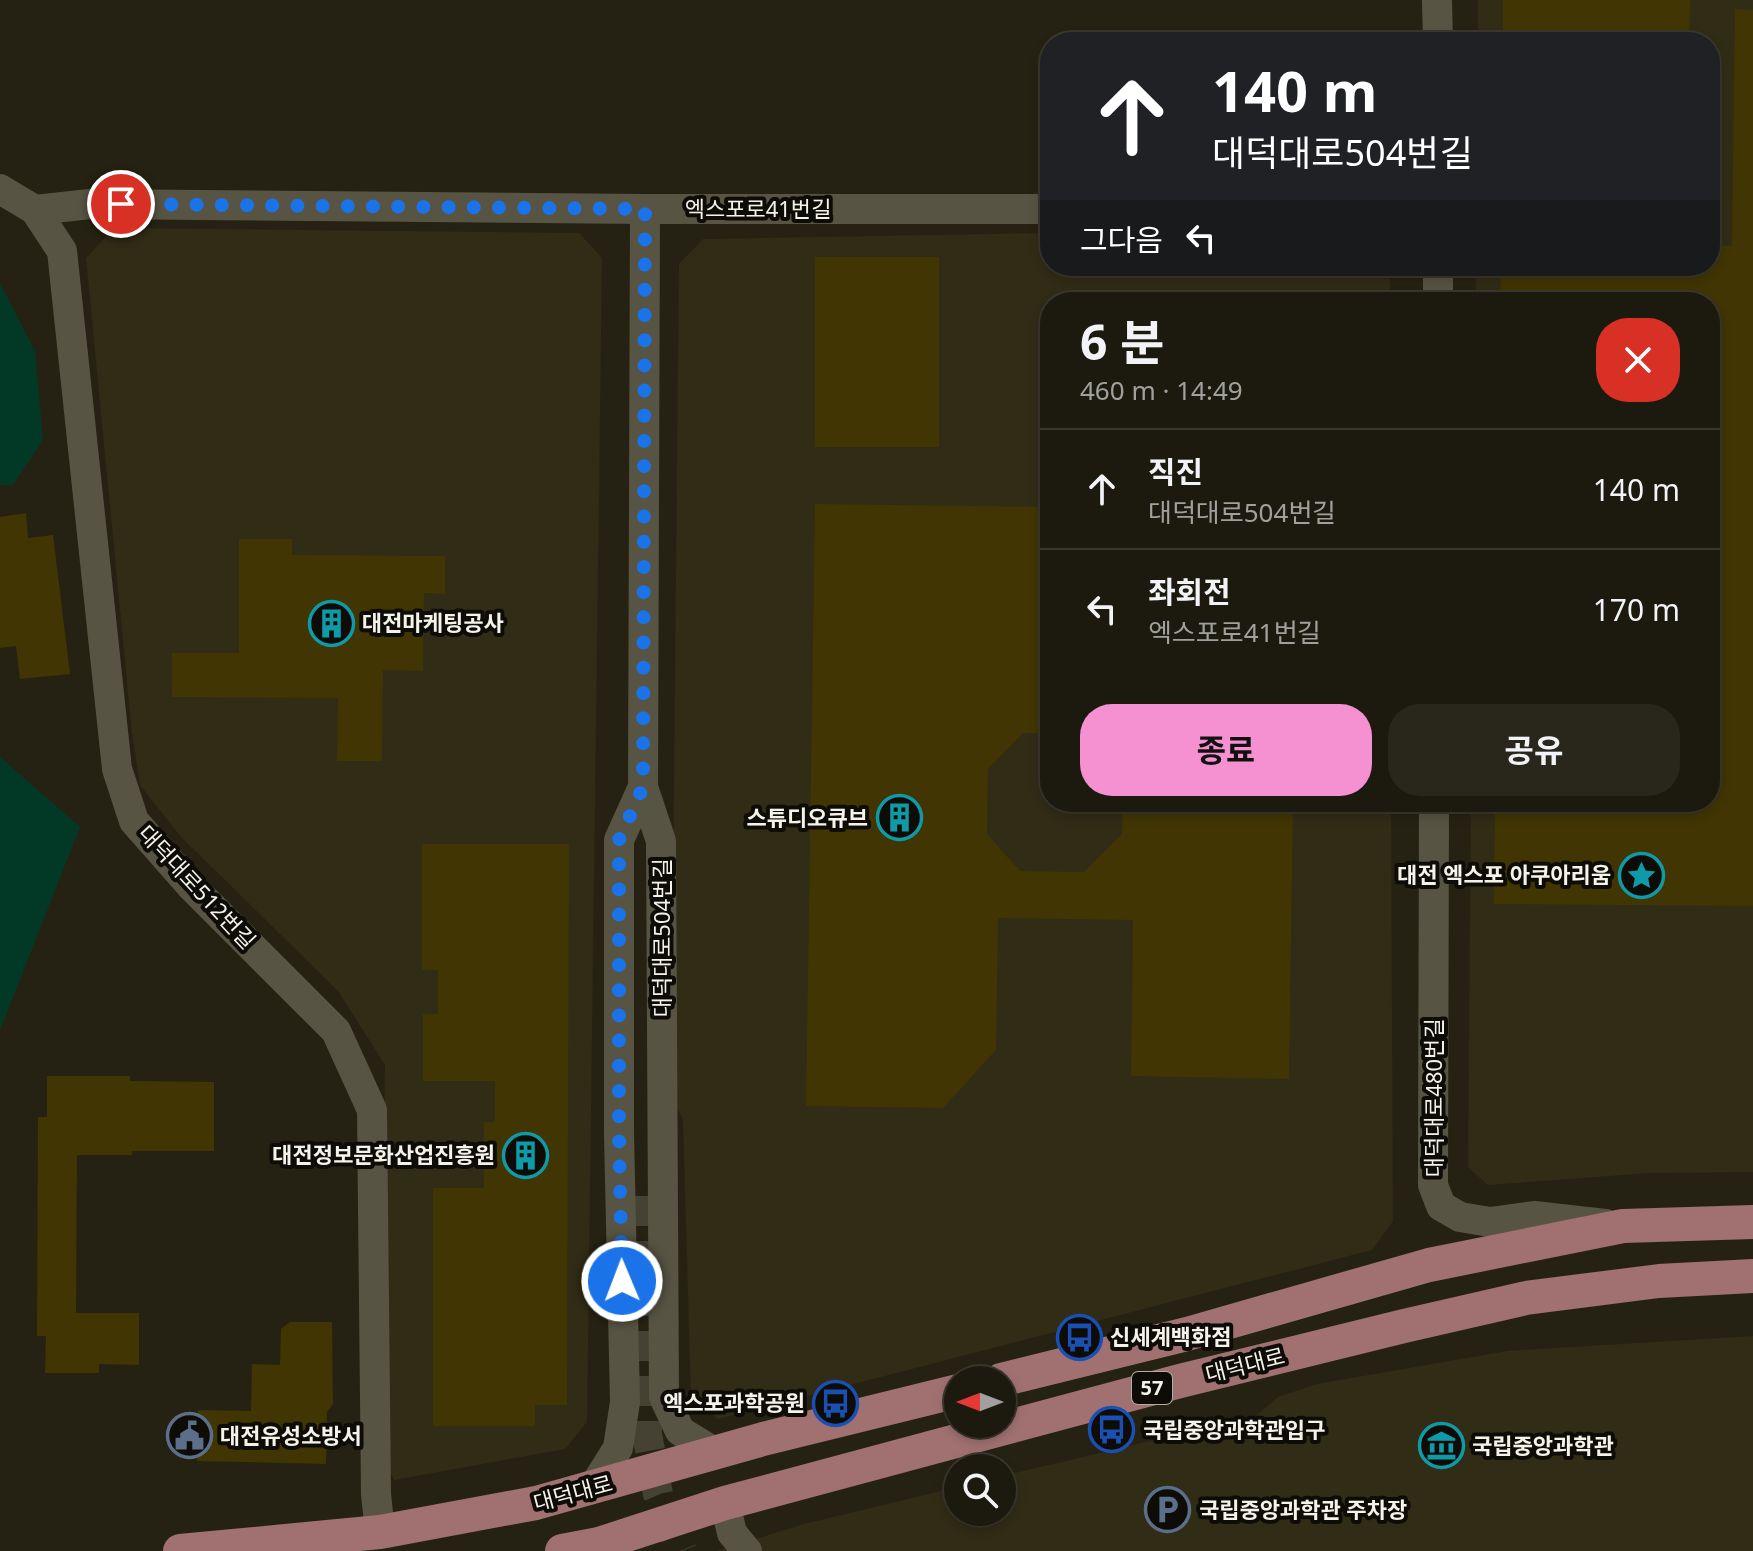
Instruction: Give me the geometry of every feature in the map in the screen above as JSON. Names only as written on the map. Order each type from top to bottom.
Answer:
[{"type":"main road","name":"대덕대로","points":[[1016,1376],[1187,1334],[1429,1265],[1623,1226],[1753,1222]]},
{"type":"main road","name":"대덕대로","points":[[562,1551],[599,1544],[725,1503],[1180,1381],[1526,1298],[1659,1281],[1753,1276]]},
{"type":"main road","name":"대덕대로","points":[[180,1551],[380,1532],[536,1503],[944,1395]]},
{"type":"street","points":[[1437,0],[1438,32]]},
{"type":"street","name":"대덕대로512번길","points":[[0,189],[35,210],[62,251],[117,769],[134,821],[193,888],[336,1031],[372,1110],[376,1494],[380,1532]]},
{"type":"street","name":"엑스포로41번길","points":[[35,210],[90,204],[1040,209]]},
{"type":"street","points":[[645,209],[643,787],[664,1397],[680,1431],[716,1453]]},
{"type":"street","points":[[593,1488],[618,1448],[625,1402],[619,840],[643,787]]},
{"type":"street","name":"대덕대로480번길","points":[[1434,812],[1433,1185],[1441,1206],[1460,1217],[1490,1222],[1534,1216],[1623,1226]]},
{"type":"street","points":[[621,1221],[634,1238],[653,1232],[655,1204]]},
{"type":"street","points":[[725,1503],[732,1533],[747,1551]]},
{"type":"shaded area","points":[[1478,0],[1753,0],[1753,1172],[1650,1173],[1488,1185],[1468,1167],[1471,812],[1720,812],[1720,292],[1476,292],[1476,276],[1720,276],[1720,32],[1478,32]]},
{"type":"shaded area","points":[[114,228],[579,233],[602,258],[587,1422],[565,1449],[394,1480],[383,1458],[385,1065],[338,991],[181,837],[140,785],[132,733],[86,258]]},
{"type":"shaded area","points":[[1040,233],[1040,276],[1390,276],[1390,292],[1040,292],[1040,812],[1391,812],[1393,1221],[1372,1250],[718,1419],[691,1398],[683,1120],[671,1093],[679,264],[703,239]]},
{"type":"shaded area","name":"국립중앙과학관","points":[[1753,1336],[1753,1551],[717,1551],[804,1524],[944,1490],[944,1526],[1016,1526],[1016,1473],[1256,1416],[1278,1397],[1317,1384],[1507,1351]]},
{"type":"green space","points":[[0,283],[35,351],[43,440],[13,485],[0,485]]},
{"type":"green space","points":[[0,757],[80,827],[0,1030]]},
{"type":"building","points":[[1503,0],[1690,0],[1689,32],[1503,32]]},
{"type":"building","points":[[1735,9],[1753,10],[1753,906],[1494,904],[1495,812],[1720,812],[1720,292],[1500,292],[1501,276],[1720,276],[1720,246],[1732,246]]},
{"type":"building","points":[[815,257],[939,257],[939,447],[815,447]]},
{"type":"building","name":"스튜디오큐브","points":[[815,504],[1040,507],[1040,733],[1023,733],[988,769],[987,834],[1020,871],[1084,872],[1122,834],[1123,812],[1293,812],[1289,1079],[1131,1076],[1133,920],[998,918],[996,1050],[943,1108],[806,1106]]},
{"type":"building","points":[[26,513],[28,538],[53,535],[70,674],[20,679],[16,646],[0,648],[0,517]]},
{"type":"building","name":"대전마케팅공사","points":[[239,539],[292,539],[292,555],[445,556],[445,594],[424,593],[423,671],[383,670],[382,761],[337,761],[338,698],[172,697],[172,653],[239,653]]},
{"type":"building","name":"대전정보문화산업진흥원","points":[[422,844],[569,844],[567,1405],[535,1405],[535,1426],[433,1426],[433,1188],[484,1188],[484,1122],[495,1122],[495,1081],[423,1081],[423,1014],[438,1014],[438,970],[422,970]]},
{"type":"building","points":[[47,1076],[130,1076],[130,1081],[214,1082],[214,1151],[77,1155],[76,1313],[139,1313],[139,1365],[99,1364],[99,1373],[45,1373],[46,1336],[37,1336],[38,1117],[47,1117]]},
{"type":"building","points":[[290,1322],[332,1322],[333,1404],[327,1412],[326,1464],[197,1461],[198,1410],[251,1411],[252,1364],[280,1365],[281,1329]]},
{"type":"tunnel","points":[[646,1196],[647,1434],[658,1494],[682,1551]]},
{"type":"place","name":"대전마케팅공사","points":[[331,623]]},
{"type":"place","name":"스튜디오큐브","points":[[899,818]]},
{"type":"place","name":"대전 엑스포 아쿠아리움","points":[[1642,875]]},
{"type":"place","name":"대전정보문화산업진흥원","points":[[526,1155]]},
{"type":"place","name":"신세계백화점","points":[[1079,1337]]},
{"type":"place","name":"엑스포과학공원","points":[[836,1403]]},
{"type":"place","name":"국립중앙과학관입구","points":[[1112,1430]]},
{"type":"place","name":"대전유성소방서","points":[[189,1436]]},
{"type":"place","name":"국립중앙과학관","points":[[1441,1446]]},
{"type":"place","name":"국립중앙과학관 주차장","points":[[1168,1510]]},
{"type":"route","points":[[121,204],[645,209],[643,787],[619,840],[622,1281]]}]
